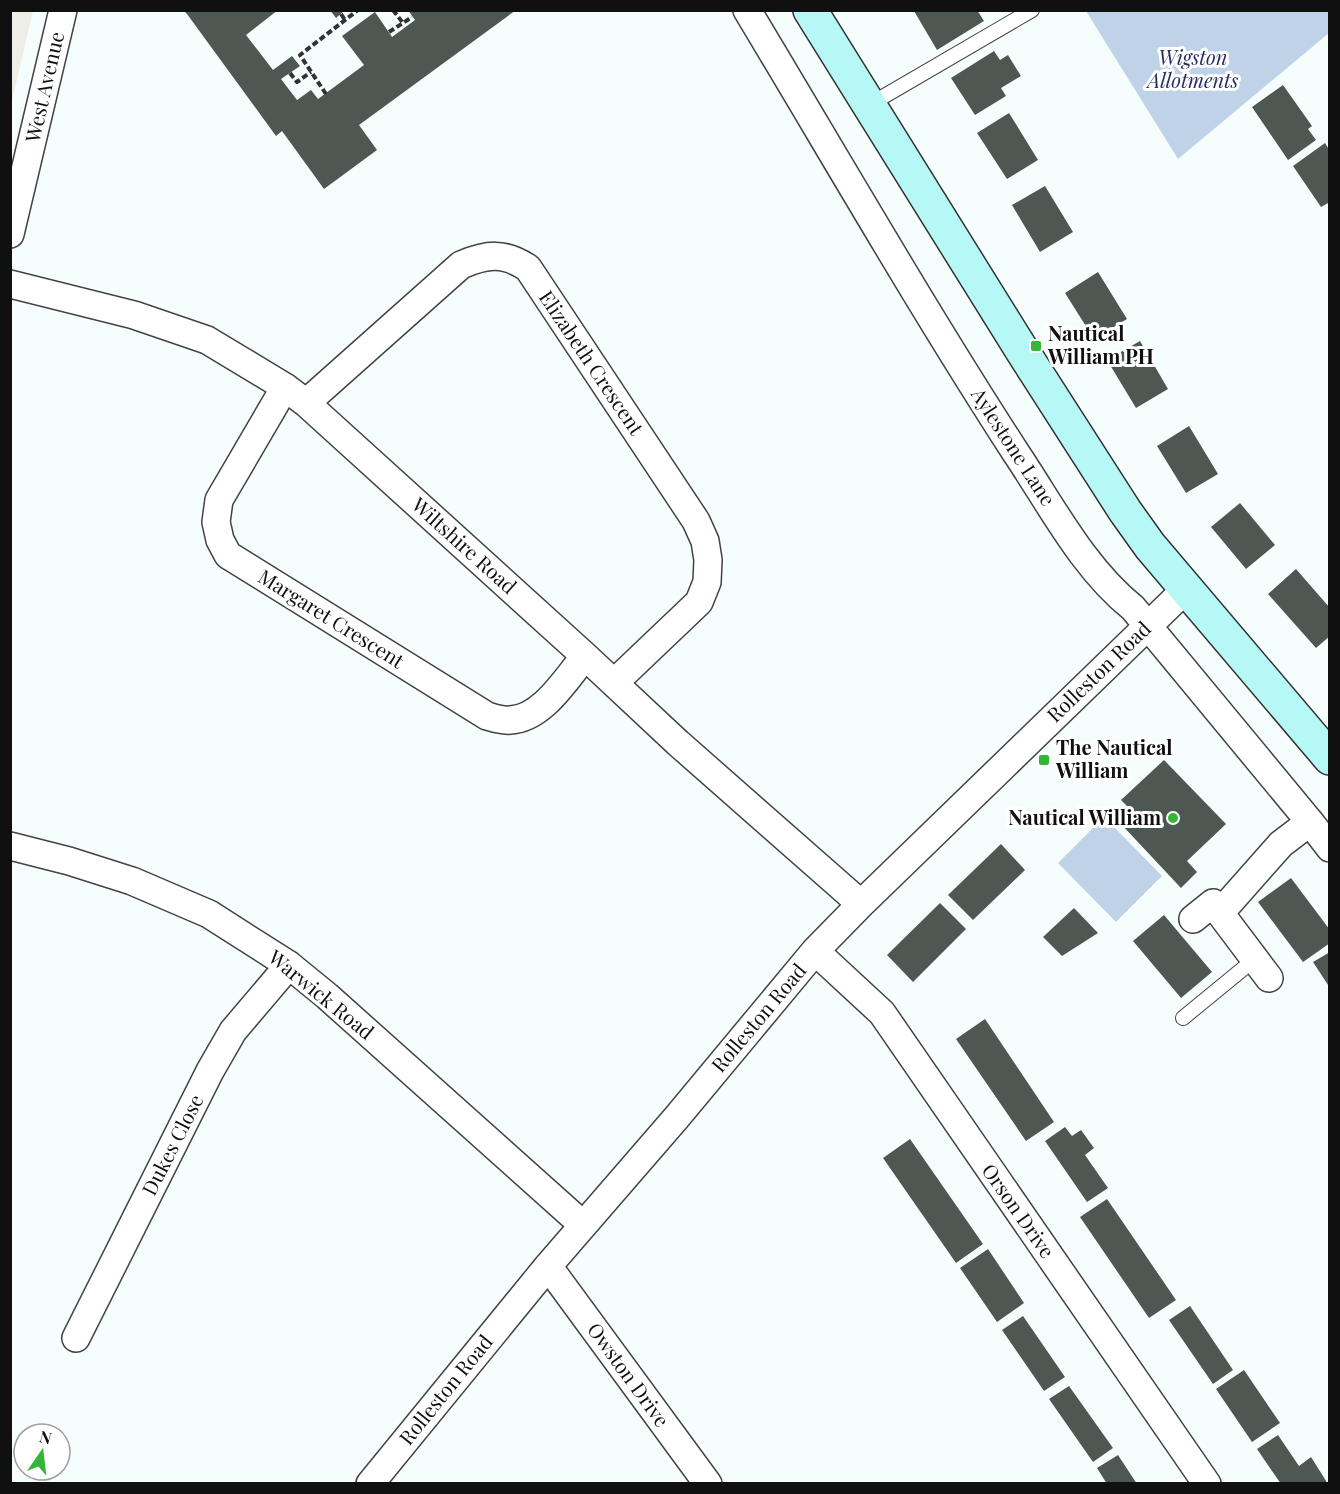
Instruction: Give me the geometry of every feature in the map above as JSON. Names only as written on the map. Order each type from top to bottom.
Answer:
[{"type":"main road","points":[[810,10],[1125,511],[1150,546],[1329,758]]},
{"type":"street","name":"West Avenue","points":[[10,234],[14,200],[63,10]]},
{"type":"street","name":"Aylestone Lane","points":[[747,10],[985,405],[1090,565],[1114,593],[1132,608],[1310,822],[1329,848]]},
{"type":"street","name":"Elizabeth Crescent","points":[[296,395],[461,265],[480,257],[498,256],[514,259],[528,268],[696,521],[705,541],[708,560],[707,582],[699,602],[614,683]]},
{"type":"street","name":"Wiltshire Road","points":[[10,284],[172,327],[207,340],[296,395],[678,743],[861,904]]},
{"type":"street","name":"Margaret Crescent","points":[[296,395],[219,500],[216,522],[220,540],[228,555],[487,716],[508,721],[523,718],[540,710],[585,656]]},
{"type":"street","name":"Rolleston Road","points":[[370,1484],[548,1266],[677,1117],[815,951],[1186,588]]},
{"type":"street","points":[[1220,913],[1281,844],[1310,822]]},
{"type":"street","name":"Warwick Road","points":[[10,846],[69,861],[132,881],[209,914],[289,965],[327,996],[583,1225]]},
{"type":"street","points":[[1193,919],[1213,903],[1262,969]]},
{"type":"street","name":"Orson Drive","points":[[815,951],[882,1013],[1207,1484]]},
{"type":"street","name":"Dukes Close","points":[[76,1338],[210,1071],[233,1030],[289,965]]},
{"type":"street","name":"Owston Drive","points":[[548,1266],[708,1484]]},
{"type":"lane","points":[[869,105],[1032,10]]},
{"type":"lane","points":[[1183,1018],[1262,969]]},
{"type":"path","points":[[326,94],[300,55],[358,10]]},
{"type":"path","points":[[393,10],[403,23]]},
{"type":"path","points":[[341,14],[345,20]]},
{"type":"path","points":[[389,32],[412,16]]},
{"type":"path","points":[[290,73],[297,82],[311,72]]},
{"type":"shaded area","points":[[10,11],[33,11],[11,105]]},
{"type":"green space","name":"Wigston Allotments","points":[[1086,11],[1329,11],[1329,33],[1178,159]]},
{"type":"green space","points":[[1115,806],[1122,814],[1112,825],[1162,876],[1116,922],[1058,863]]},
{"type":"building","points":[[183,10],[278,10],[246,35],[273,70],[292,56],[300,66],[281,79],[297,100],[311,90],[318,99],[364,65],[342,36],[375,12],[392,37],[415,20],[408,10],[516,10],[359,125],[377,150],[324,189],[282,131],[276,136]]},
{"type":"building","points":[[330,10],[345,10],[336,18]]},
{"type":"building","points":[[915,10],[977,10],[984,21],[937,50]]},
{"type":"building","points":[[994,51],[1000,60],[1008,55],[1021,76],[1001,88],[1006,96],[975,115],[951,78]]},
{"type":"building","points":[[1283,85],[1312,126],[1308,129],[1316,140],[1288,160],[1252,107]]},
{"type":"building","points":[[1009,113],[1038,160],[1007,179],[977,133]]},
{"type":"building","points":[[1325,143],[1330,151],[1330,202],[1321,207],[1293,166]]},
{"type":"building","points":[[1045,186],[1073,232],[1040,252],[1012,205]]},
{"type":"building","points":[[1098,272],[1127,319],[1094,339],[1065,293]]},
{"type":"building","points":[[1140,341],[1168,389],[1136,408],[1107,360]]},
{"type":"building","points":[[1189,426],[1218,474],[1186,493],[1157,446]]},
{"type":"building","points":[[1240,503],[1275,545],[1246,569],[1211,527]]},
{"type":"building","points":[[1296,569],[1330,608],[1330,636],[1316,648],[1268,594]]},
{"type":"building","name":"Nautical William","points":[[1164,760],[1226,824],[1187,861],[1197,872],[1181,888],[1121,824],[1133,812],[1121,800]]},
{"type":"building","points":[[1001,844],[1025,870],[973,920],[948,895]]},
{"type":"building","points":[[1291,878],[1330,930],[1330,943],[1303,962],[1258,902]]},
{"type":"building","points":[[940,903],[966,929],[913,982],[887,955]]},
{"type":"building","points":[[1074,908],[1098,933],[1062,956],[1043,937]]},
{"type":"building","points":[[1164,915],[1212,972],[1181,998],[1133,941]]},
{"type":"building","points":[[1330,952],[1330,988],[1313,962]]},
{"type":"building","points":[[985,1019],[1054,1122],[1026,1141],[956,1039]]},
{"type":"building","points":[[1065,1127],[1072,1136],[1081,1130],[1094,1148],[1085,1155],[1108,1188],[1087,1202],[1045,1141]]},
{"type":"building","points":[[910,1139],[983,1244],[956,1263],[883,1158]]},
{"type":"building","points":[[1107,1199],[1176,1300],[1149,1318],[1080,1217]]},
{"type":"building","points":[[988,1249],[1024,1303],[997,1322],[960,1268]]},
{"type":"building","points":[[1190,1306],[1233,1370],[1213,1384],[1169,1320]]},
{"type":"building","points":[[1023,1316],[1065,1377],[1044,1391],[1002,1330]]},
{"type":"building","points":[[1244,1370],[1280,1423],[1252,1442],[1216,1389]]},
{"type":"building","points":[[1069,1386],[1113,1448],[1093,1462],[1049,1399]]},
{"type":"building","points":[[1278,1435],[1299,1466],[1311,1457],[1328,1484],[1281,1484],[1257,1449]]},
{"type":"building","points":[[1118,1455],[1137,1484],[1107,1484],[1097,1468]]},
{"type":"place","name":"Nautical William PH","points":[[1036,346]]},
{"type":"place","name":"The Nautical William","points":[[1044,760]]},
{"type":"place","name":"Nautical William","points":[[1173,818]]}]
